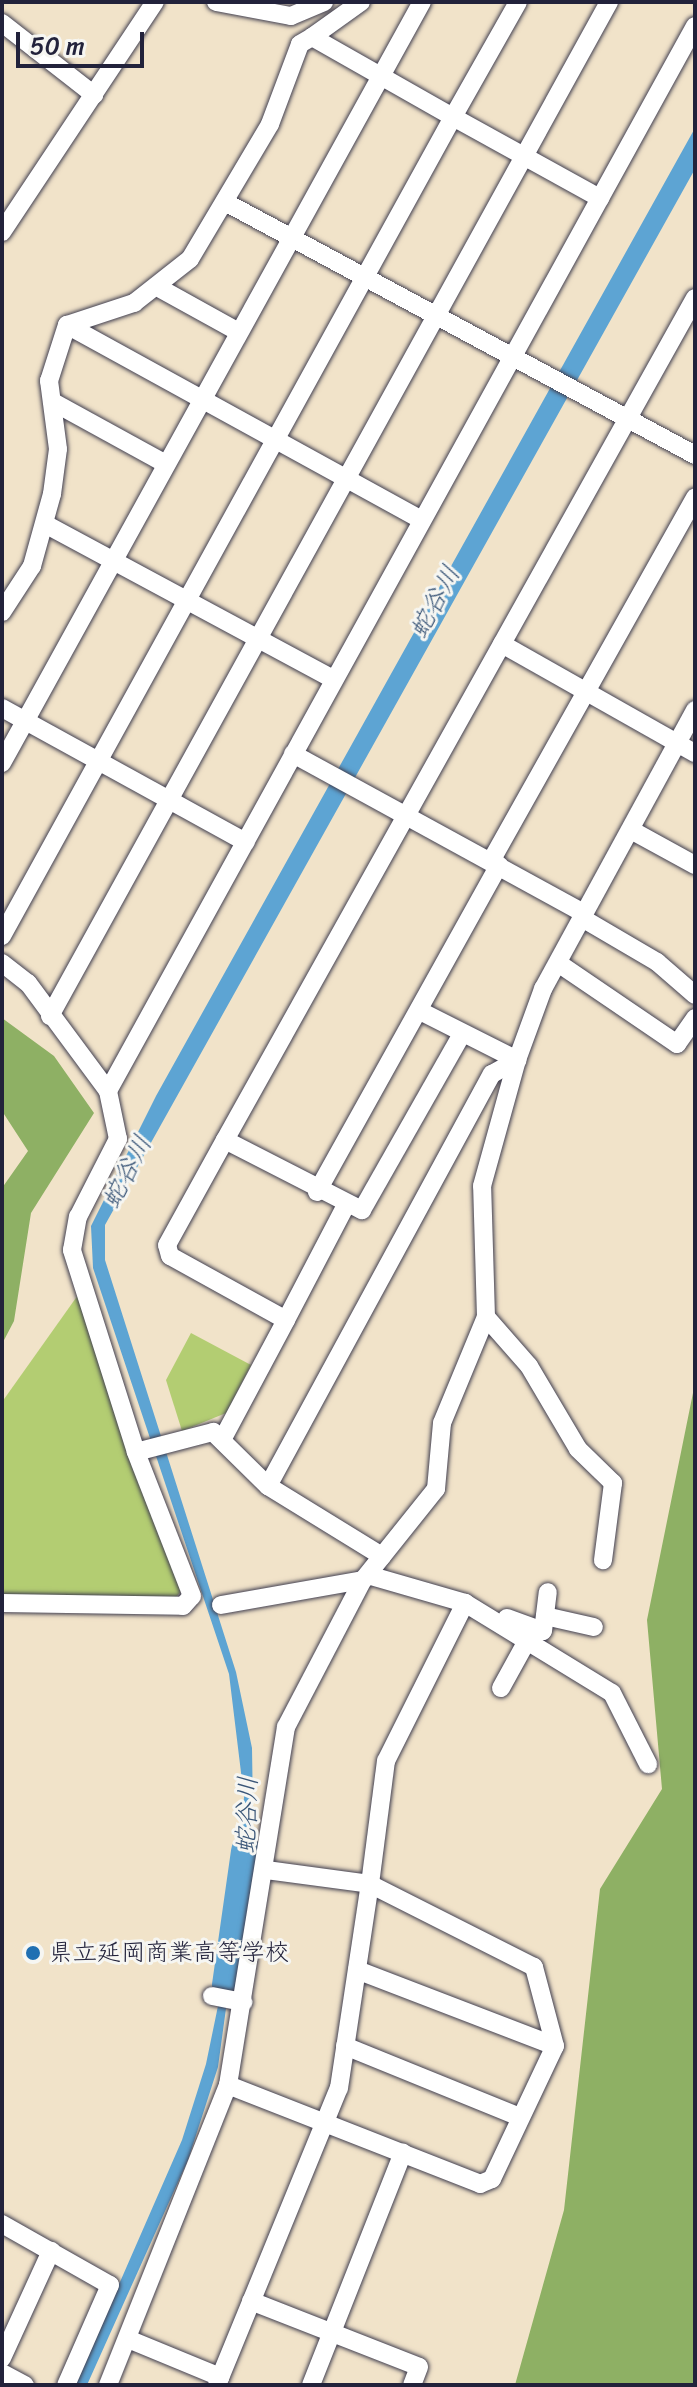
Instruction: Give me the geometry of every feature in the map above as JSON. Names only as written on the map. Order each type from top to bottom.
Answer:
[{"type":"street","points":[[2,232],[155,2]]},
{"type":"street","points":[[216,2],[291,16],[324,2]]},
{"type":"street","points":[[67,325],[161,289],[190,259],[270,124],[300,44],[361,2]]},
{"type":"street","points":[[2,763],[422,2]]},
{"type":"street","points":[[2,936],[518,2]]},
{"type":"street","points":[[50,1016],[609,2]]},
{"type":"street","points":[[2,23],[94,95]]},
{"type":"street","points":[[108,1091],[695,26]]},
{"type":"street","points":[[312,37],[600,198]]},
{"type":"street","points":[[225,202],[546,380],[581,393],[695,455]]},
{"type":"street","points":[[161,289],[239,332]]},
{"type":"street","points":[[286,1320],[170,1256],[167,1245],[695,298]]},
{"type":"street","points":[[67,325],[205,398],[422,520]]},
{"type":"street","points":[[2,612],[25,584],[45,524],[58,449],[49,381],[67,325]]},
{"type":"street","points":[[53,402],[166,464]]},
{"type":"street","points":[[317,1192],[420,1011],[586,690],[695,497]]},
{"type":"street","points":[[45,524],[333,679]]},
{"type":"street","points":[[502,644],[695,753]]},
{"type":"street","points":[[2,708],[246,842]]},
{"type":"street","points":[[108,2385],[228,2085],[266,1870],[286,1727],[365,1578],[436,1489],[442,1423],[486,1317],[482,1186],[517,1060],[558,963],[695,710]]},
{"type":"street","points":[[293,754],[495,863],[657,962],[695,995]]},
{"type":"street","points":[[631,830],[695,865]]},
{"type":"street","points":[[2,963],[28,983],[108,1091],[118,1139],[78,1217],[72,1250],[188,1601],[2,1603]]},
{"type":"street","points":[[558,963],[677,1044],[695,1018]]},
{"type":"street","points":[[420,1011],[517,1060]]},
{"type":"street","points":[[225,1140],[345,1207],[362,1210],[462,1034]]},
{"type":"street","points":[[268,1486],[492,1074],[517,1060]]},
{"type":"street","points":[[222,1440],[345,1207]]},
{"type":"street","points":[[486,1317],[529,1366],[578,1449],[613,1483],[603,1560]]},
{"type":"street","points":[[140,1452],[213,1432],[268,1486],[382,1556]]},
{"type":"street","points":[[221,1605],[365,1578],[470,1605],[543,1631],[548,1592]]},
{"type":"street","points":[[470,1605],[612,1693],[648,1764]]},
{"type":"street","points":[[128,2339],[219,2381],[322,2122],[339,2088],[386,1761],[470,1605]]},
{"type":"street","points":[[545,1616],[594,1627]]},
{"type":"street","points":[[501,1688],[528,1639]]},
{"type":"street","points":[[228,2085],[480,2184],[492,2179],[555,2046],[534,1967],[370,1884],[266,1870]]},
{"type":"street","points":[[357,1970],[555,2046]]},
{"type":"street","points":[[214,1996],[242,2002]]},
{"type":"street","points":[[345,2046],[520,2117]]},
{"type":"street","points":[[311,2385],[403,2153]]},
{"type":"street","points":[[2,2224],[110,2285],[66,2385]]},
{"type":"street","points":[[2,2358],[51,2251]]},
{"type":"street","points":[[251,2301],[419,2367],[412,2385]]},
{"type":"street","points":[[2,2373],[25,2385]]},
{"type":"green space","points":[[2,1018],[54,1056],[94,1113],[31,1213],[14,1321],[2,1344],[2,1188],[28,1151],[2,1111]]},
{"type":"green space","points":[[78,1295],[181,1591],[173,1601],[2,1597],[2,1402]]},
{"type":"green space","points":[[191,1333],[251,1365],[226,1413],[182,1431],[166,1380]]},
{"type":"green space","points":[[695,1383],[695,2385],[515,2385],[564,2210],[600,1889],[662,1789],[647,1620]]},
{"type":"water","name":"蛇谷川","points":[[695,128],[695,169],[105,1225],[105,1260],[236,1672],[252,1748],[253,1811],[218,2067],[188,2160],[87,2385],[75,2385],[182,2140],[206,2064],[237,1914],[244,1797],[229,1674],[93,1268],[91,1226],[156,1096]]},
{"type":"waterway","name":"蛇谷川","points":[[227,1985],[246,1851]]},
{"type":"place","name":"県立延岡商業高等学校","points":[[33,1953]]}]
